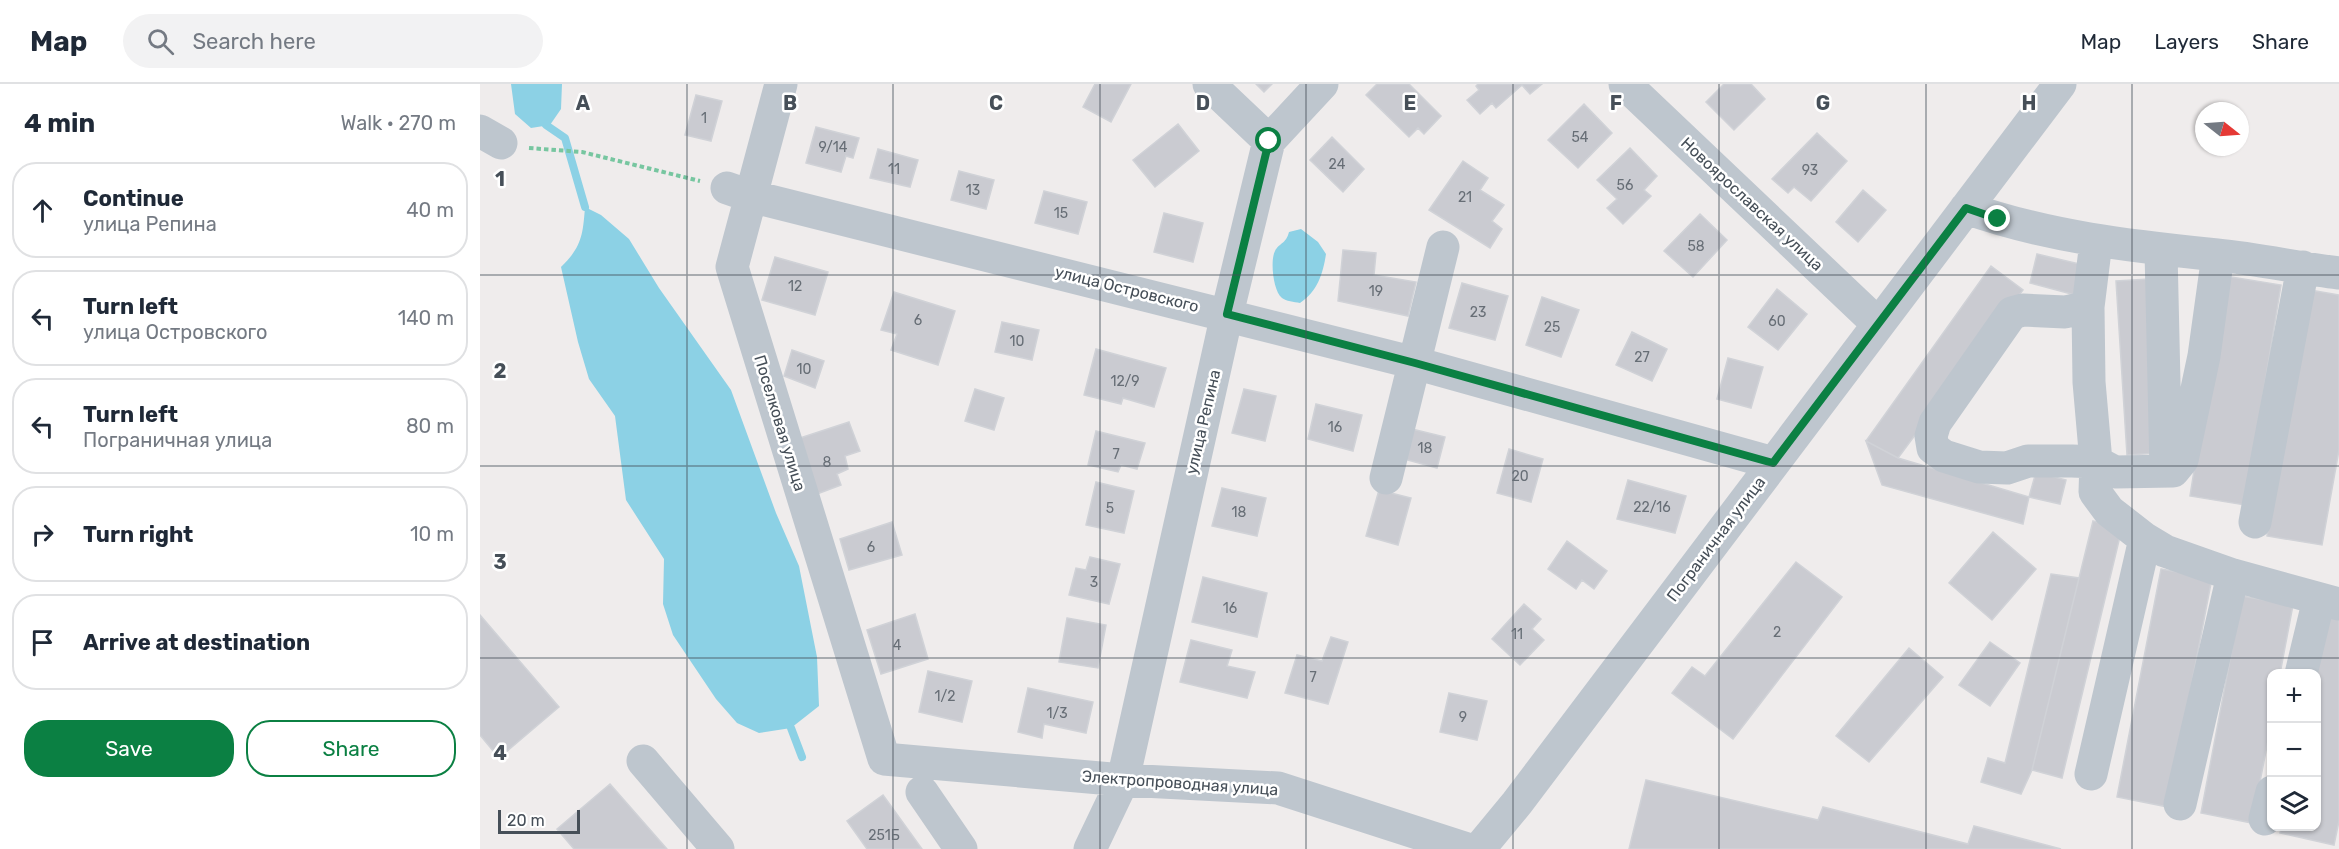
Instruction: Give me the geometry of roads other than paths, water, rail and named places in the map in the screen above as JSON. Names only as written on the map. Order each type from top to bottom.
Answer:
[{"type":"street","name":"Поселковая улица","points":[[781,84],[738,192],[732,267],[884,759]]},
{"type":"street","points":[[1209,84],[1269,141]]},
{"type":"street","name":"улица Репина","points":[[1090,849],[1123,780],[1227,314],[1269,141],[1322,84]]},
{"type":"street","name":"Новоярославская улица","points":[[1625,84],[1878,324]]},
{"type":"street","name":"Пограничная улица","points":[[1479,849],[1966,208],[2048,89]]},
{"type":"street","name":"улица Островского","points":[[738,192],[1415,363],[1773,463]]},
{"type":"street","points":[[1966,208],[2048,233],[2096,242],[2161,251],[2218,255],[2339,273]]},
{"type":"street","points":[[2096,242],[2088,307],[2089,381],[2096,462],[2095,492],[2109,511],[2145,539],[2165,551],[2233,575],[2329,601],[2303,669]]},
{"type":"street","points":[[1386,478],[1443,247]]},
{"type":"street","points":[[2161,251],[2166,472]]},
{"type":"street","points":[[2088,307],[2065,312],[2023,310],[2012,313],[1935,423],[1931,436],[1933,448],[1944,456],[1979,467],[2007,468],[2028,461],[2096,462],[2115,472],[2173,471],[2182,460],[2204,356],[2218,255]]},
{"type":"street","points":[[2255,522],[2303,267]]},
{"type":"street","points":[[2091,774],[2145,539]]},
{"type":"street","points":[[2180,804],[2233,575]]},
{"type":"street","name":"Электропроводная улица","points":[[884,759],[1123,780],[1278,788],[1467,849]]},
{"type":"street","points":[[643,761],[718,849]]},
{"type":"street","points":[[922,792],[961,849]]},
{"type":"water","points":[[511,84],[562,84],[561,109],[550,125],[531,128],[515,114]]},
{"type":"water","points":[[585,207],[601,215],[629,239],[659,288],[731,390],[776,513],[799,566],[817,657],[819,706],[791,728],[759,733],[737,723],[716,699],[673,635],[663,604],[664,559],[626,500],[615,416],[589,379],[561,267],[580,240]]},
{"type":"water","points":[[1301,229],[1318,242],[1326,254],[1318,282],[1311,294],[1300,303],[1282,298],[1276,289],[1273,255],[1289,232]]},
{"type":"waterway","points":[[546,125],[565,138],[585,207]]},
{"type":"waterway","points":[[791,728],[802,757]]}]
